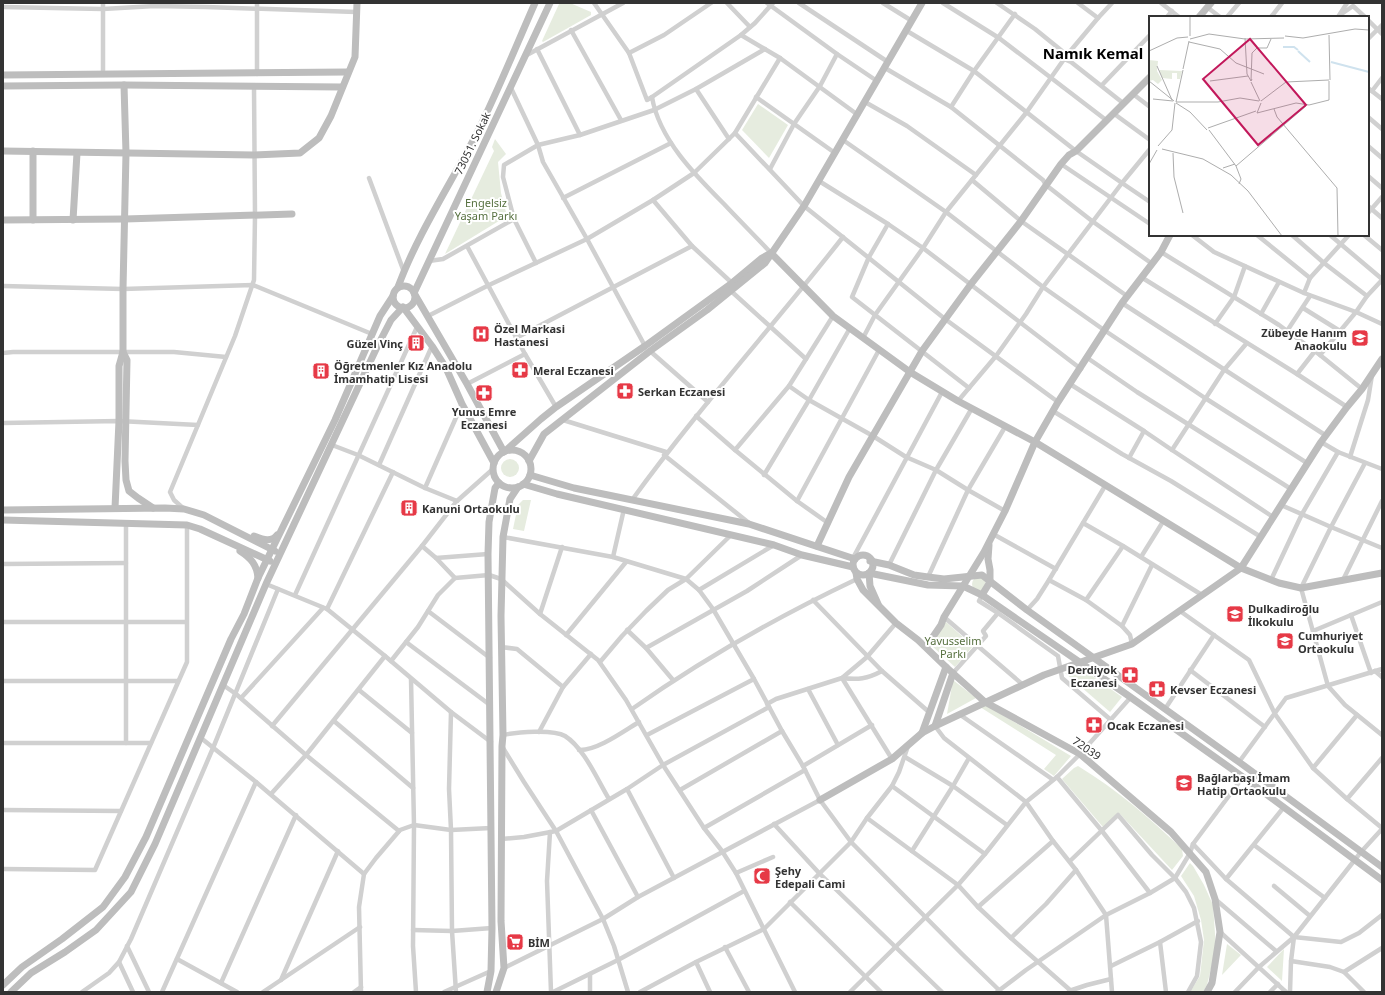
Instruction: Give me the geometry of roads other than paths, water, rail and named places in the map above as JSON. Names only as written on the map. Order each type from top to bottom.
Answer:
[{"type":"main road","points":[[3,151],[254,155],[300,153],[319,138],[331,116],[355,57],[357,3]]},
{"type":"main road","points":[[3,985],[22,967],[62,939],[102,907],[125,877],[146,838],[222,661],[244,614],[258,578],[335,420],[380,316],[398,288],[404,272],[477,132],[535,3]]},
{"type":"main road","name":"73051. Sokak","points":[[414,294],[550,3]]},
{"type":"main road","points":[[493,466],[496,458],[556,407],[648,348],[766,263],[771,253],[804,206],[819,181],[922,3]]},
{"type":"main road","points":[[1201,16],[1209,5]]},
{"type":"main road","points":[[3,75],[257,74],[348,72]]},
{"type":"main road","points":[[817,546],[849,477],[922,351],[971,284],[1021,220],[1060,164],[1069,154],[1076,151],[1149,78]]},
{"type":"main road","points":[[3,86],[124,85],[342,87]]},
{"type":"main road","points":[[116,508],[127,360],[124,352],[123,289],[126,153],[124,85]]},
{"type":"main road","points":[[33,151],[33,220]]},
{"type":"main road","points":[[73,220],[77,153]]},
{"type":"main road","points":[[3,220],[125,219],[292,214]]},
{"type":"main road","points":[[926,647],[941,625],[944,617],[992,537],[1035,442],[1052,411],[1122,303],[1161,252],[1169,236]]},
{"type":"main road","points":[[771,253],[833,316],[910,372],[958,401],[1035,442],[1241,568],[1279,583],[1302,588],[1382,572]]},
{"type":"main road","points":[[424,271],[420,294],[428,315]]},
{"type":"main road","points":[[398,288],[408,286],[428,315],[504,452]]},
{"type":"main road","points":[[11,992],[31,973],[96,930],[131,892],[155,844],[266,584],[378,345],[389,325],[402,307],[411,305],[414,300],[414,294]]},
{"type":"main road","points":[[393,296],[395,302],[402,307],[416,325],[446,368],[493,466],[495,479],[499,483],[508,488],[521,486],[774,545],[862,575],[869,573],[928,585],[963,586],[982,595],[1081,661],[1243,777],[1382,880]]},
{"type":"main road","points":[[389,325],[398,319],[406,318],[416,325]]},
{"type":"main road","points":[[529,461],[544,434],[563,420],[648,348]]},
{"type":"main road","points":[[820,800],[892,759],[922,733],[959,714],[1022,684],[1081,661],[1132,644],[1241,568],[1323,438],[1346,407],[1362,389],[1381,362]]},
{"type":"main road","points":[[123,422],[126,480],[129,491],[154,508]]},
{"type":"main road","points":[[498,990],[504,968],[501,945],[503,734],[501,579],[503,537],[510,499],[530,475],[529,461],[526,456],[516,450],[504,452]]},
{"type":"main road","points":[[530,475],[574,488],[749,524],[854,558],[864,556],[869,558],[872,564],[869,573],[870,586],[878,604]]},
{"type":"main road","points":[[487,992],[491,971],[492,928],[488,554],[490,515],[495,488],[499,483]]},
{"type":"main road","points":[[3,504],[11,510]]},
{"type":"main road","points":[[3,510],[116,508],[184,509],[204,515],[280,554]]},
{"type":"main road","points":[[3,520],[187,525],[276,563]]},
{"type":"main road","points":[[224,525],[263,540],[275,538],[280,532]]},
{"type":"main road","points":[[216,537],[246,555],[253,561],[258,578]]},
{"type":"main road","points":[[982,595],[990,582],[988,559],[992,537]]},
{"type":"main road","points":[[854,558],[856,573]]},
{"type":"main road","points":[[870,561],[889,565],[914,575],[944,579],[982,574],[990,582],[1027,610],[1382,867]]},
{"type":"main road","name":"72039","points":[[856,573],[863,590],[896,623],[926,647],[985,702],[1080,754],[1171,832],[1190,852],[1206,872],[1215,899],[1220,932],[1212,983],[1207,992]]},
{"type":"main road","points":[[922,733],[946,667]]},
{"type":"main road","points":[[935,726],[953,673]]},
{"type":"street","points":[[103,3],[103,74]]},
{"type":"street","points":[[588,3],[595,4],[629,53],[648,100],[741,35],[755,23],[770,4],[877,81]]},
{"type":"street","points":[[525,56],[622,3]]},
{"type":"street","points":[[629,53],[664,35],[711,3]]},
{"type":"street","points":[[727,3],[750,27]]},
{"type":"street","points":[[799,3],[886,65],[951,108],[1043,180],[1046,185],[1092,221],[1151,264]]},
{"type":"street","points":[[883,3],[912,21]]},
{"type":"street","points":[[943,3],[999,38],[1106,120]]},
{"type":"street","points":[[997,3],[1035,29],[1065,57],[1123,103]]},
{"type":"street","points":[[1078,3],[1098,18]]},
{"type":"street","points":[[863,338],[875,315],[923,248],[946,212],[1026,113],[1065,57],[1112,3]]},
{"type":"street","points":[[1160,3],[1178,16]]},
{"type":"street","points":[[1228,16],[1239,3]]},
{"type":"street","points":[[1272,16],[1282,3]]},
{"type":"street","points":[[1339,16],[1347,3]]},
{"type":"street","points":[[1339,16],[1355,4],[1364,16]]},
{"type":"street","points":[[3,7],[42,6],[103,9],[155,5],[206,5],[257,6],[356,12]]},
{"type":"street","points":[[1209,5],[1219,16]]},
{"type":"street","points":[[257,6],[257,74]]},
{"type":"street","points":[[1168,16],[1172,12]]},
{"type":"street","points":[[951,108],[974,71],[999,38],[1014,14]]},
{"type":"street","points":[[1369,21],[1382,34]]},
{"type":"street","points":[[1369,38],[1382,25]]},
{"type":"street","points":[[571,30],[621,120]]},
{"type":"street","points":[[907,31],[974,71],[1076,151],[1149,201]]},
{"type":"street","points":[[741,35],[780,58],[858,115]]},
{"type":"street","points":[[1102,85],[1149,35]]},
{"type":"street","points":[[537,49],[580,135]]},
{"type":"street","points":[[536,264],[514,220],[503,177],[504,165],[538,145],[580,135],[654,110],[696,89],[765,49]]},
{"type":"street","points":[[770,169],[794,124],[820,86],[838,54]]},
{"type":"street","points":[[428,315],[587,239],[653,200],[694,173],[735,133],[780,58]]},
{"type":"street","points":[[1382,78],[1370,89],[1382,99]]},
{"type":"street","points":[[184,509],[174,500],[170,492],[236,336],[254,280],[254,87]]},
{"type":"street","points":[[511,88],[538,145],[543,162],[648,348],[708,402]]},
{"type":"street","points":[[696,89],[729,139]]},
{"type":"street","points":[[1132,94],[1149,106]]},
{"type":"street","points":[[652,97],[654,110],[671,143],[694,173],[771,253]]},
{"type":"street","points":[[756,97],[835,153]]},
{"type":"street","points":[[865,102],[907,126],[976,175]]},
{"type":"street","points":[[1113,113],[1149,139]]},
{"type":"street","points":[[1369,118],[1382,129]]},
{"type":"street","points":[[735,133],[804,206],[945,319],[1058,402]]},
{"type":"street","points":[[843,140],[946,212],[1043,287],[1104,330],[1205,398],[1307,463]]},
{"type":"street","points":[[563,198],[671,143]]},
{"type":"street","points":[[1369,147],[1382,158]]},
{"type":"street","points":[[958,401],[996,356],[1043,287],[1092,221],[1149,149]]},
{"type":"street","points":[[1060,164],[1149,223]]},
{"type":"street","points":[[1369,177],[1382,188]]},
{"type":"street","points":[[369,178],[404,272]]},
{"type":"street","points":[[972,180],[1021,220],[1127,296]]},
{"type":"street","points":[[819,181],[888,224],[923,248],[1080,369]]},
{"type":"street","points":[[1382,197],[1369,210],[1382,218]]},
{"type":"street","points":[[653,200],[692,246],[770,326],[806,359]]},
{"type":"street","points":[[429,261],[443,259],[514,220]]},
{"type":"street","points":[[888,224],[869,257],[852,297],[968,388]]},
{"type":"street","points":[[1193,236],[1214,252],[1310,296],[1356,312],[1382,324]]},
{"type":"street","points":[[1259,236],[1310,278]]},
{"type":"street","points":[[1293,236],[1324,263],[1367,296]]},
{"type":"street","points":[[1320,355],[1356,312],[1367,296],[1382,280],[1331,236]]},
{"type":"street","points":[[1304,293],[1310,278],[1348,236]]},
{"type":"street","points":[[1365,236],[1382,250]]},
{"type":"street","points":[[632,500],[665,454],[804,287],[843,237]]},
{"type":"street","points":[[467,246],[516,338],[556,407]]},
{"type":"street","points":[[516,338],[692,246]]},
{"type":"street","points":[[1161,252],[1287,331],[1315,351],[1362,389]]},
{"type":"street","points":[[1215,324],[1234,297],[1245,266]]},
{"type":"street","points":[[1141,277],[1246,344],[1297,374],[1346,407]]},
{"type":"street","points":[[1261,314],[1280,282]]},
{"type":"street","points":[[3,286],[123,289],[252,285],[372,334]]},
{"type":"street","points":[[1287,331],[1310,296]]},
{"type":"street","points":[[1122,303],[1224,370],[1323,438],[1338,452],[1382,468]]},
{"type":"street","points":[[1302,308],[1340,331]]},
{"type":"street","points":[[735,450],[789,386],[833,316]]},
{"type":"street","points":[[295,595],[416,325]]},
{"type":"street","points":[[764,475],[850,328]]},
{"type":"street","points":[[1172,450],[1224,370],[1246,344]]},
{"type":"street","points":[[379,465],[432,346]]},
{"type":"street","points":[[797,502],[879,350]]},
{"type":"street","points":[[1297,374],[1315,351]]},
{"type":"street","points":[[3,353],[174,352],[226,357]]},
{"type":"street","points":[[467,384],[526,354]]},
{"type":"street","points":[[1086,357],[1188,425],[1291,489]]},
{"type":"street","points":[[1350,457],[1368,400],[1373,372]]},
{"type":"street","points":[[1070,384],[1144,431],[1273,517]]},
{"type":"street","points":[[789,386],[809,400],[873,436],[906,457],[936,470],[1005,511]]},
{"type":"street","points":[[854,558],[906,457],[942,392]]},
{"type":"street","points":[[425,488],[462,404]]},
{"type":"street","points":[[889,565],[936,470],[972,408]]},
{"type":"street","points":[[1052,411],[1129,458],[1171,481],[1261,537]]},
{"type":"street","points":[[696,416],[797,502],[828,523]]},
{"type":"street","points":[[563,420],[665,454],[749,524]]},
{"type":"street","points":[[3,423],[123,422],[198,425]]},
{"type":"street","points":[[928,577],[968,490],[1005,427]]},
{"type":"street","points":[[1129,458],[1144,431]]},
{"type":"street","points":[[332,444],[425,488],[457,501]]},
{"type":"street","points":[[1271,580],[1302,514],[1338,452]]},
{"type":"street","points":[[1365,463],[1331,527],[1302,588],[1328,686],[1345,705],[1382,735]]},
{"type":"street","points":[[272,726],[353,630],[457,501],[493,466]]},
{"type":"street","points":[[241,698],[325,608],[393,472]]},
{"type":"street","points":[[1027,610],[1037,599],[1106,486]]},
{"type":"street","points":[[1343,580],[1382,503]]},
{"type":"street","points":[[1281,505],[1382,548]]},
{"type":"street","points":[[613,557],[624,509]]},
{"type":"street","points":[[1141,557],[1164,520]]},
{"type":"street","points":[[126,523],[126,743]]},
{"type":"street","points":[[1083,524],[1123,546],[1202,595]]},
{"type":"street","points":[[3,869],[95,870],[187,662],[187,525]]},
{"type":"street","points":[[600,662],[627,630],[668,590],[686,579],[731,535]]},
{"type":"street","points":[[503,537],[613,557],[686,579],[699,590],[713,609],[754,679],[804,768],[820,800],[851,842],[998,991],[1106,915],[1162,887],[1175,878],[1193,844],[1243,777]]},
{"type":"street","points":[[992,537],[1056,569]]},
{"type":"street","points":[[699,590],[774,545]]},
{"type":"street","points":[[422,546],[455,578]]},
{"type":"street","points":[[1086,600],[1123,546]]},
{"type":"street","points":[[540,614],[562,547]]},
{"type":"street","points":[[436,558],[488,554]]},
{"type":"street","points":[[646,648],[747,591],[802,555]]},
{"type":"street","points":[[566,635],[626,562]]},
{"type":"street","points":[[3,564],[126,563]]},
{"type":"street","points":[[1122,626],[1152,565]]},
{"type":"street","points":[[632,709],[673,680],[813,600],[856,573]]},
{"type":"street","points":[[391,661],[438,595],[455,578],[489,575],[501,579],[540,614],[600,662],[632,709],[663,765],[704,828],[722,851],[736,873],[744,892],[795,992]]},
{"type":"street","points":[[1049,580],[1086,600],[1122,626],[1130,635],[1132,644]]},
{"type":"street","points":[[266,584],[325,608],[451,712],[491,742]]},
{"type":"street","points":[[82,992],[109,973],[119,962],[127,946],[214,748],[278,589]]},
{"type":"street","points":[[982,595],[979,601],[1058,656],[1062,678],[1111,720]]},
{"type":"street","points":[[813,600],[867,657],[930,713]]},
{"type":"street","points":[[1313,631],[1382,602]]},
{"type":"street","points":[[428,611],[490,658]]},
{"type":"street","points":[[1180,611],[1249,660],[1275,714],[1313,768],[1382,828],[1361,852],[1294,937],[1276,951],[1235,992]]},
{"type":"street","points":[[953,673],[986,636],[983,630],[998,613]]},
{"type":"street","points":[[1351,615],[1373,672],[1382,677]]},
{"type":"street","points":[[944,617],[1022,684]]},
{"type":"street","points":[[3,622],[186,622]]},
{"type":"street","points":[[501,839],[524,837],[556,831],[627,789],[663,765],[776,699],[842,678],[867,657],[896,623]]},
{"type":"street","points":[[627,630],[646,648],[673,680]]},
{"type":"street","points":[[1165,709],[1214,635]]},
{"type":"street","points":[[406,642],[490,706]]},
{"type":"street","points":[[501,647],[517,649],[563,687]]},
{"type":"street","points":[[539,732],[563,687],[591,654]]},
{"type":"street","points":[[271,794],[306,755],[385,656]]},
{"type":"street","points":[[1239,762],[1286,698],[1382,669]]},
{"type":"street","points":[[1190,670],[1265,727]]},
{"type":"street","points":[[842,678],[858,680],[882,671]]},
{"type":"street","points":[[842,678],[892,759]]},
{"type":"street","points":[[411,679],[414,824],[413,930],[416,992]]},
{"type":"street","points":[[647,735],[754,679]]},
{"type":"street","points":[[3,681],[178,681]]},
{"type":"street","points":[[223,685],[241,698],[306,755],[399,831]]},
{"type":"street","points":[[808,689],[838,745]]},
{"type":"street","points":[[359,690],[412,733]]},
{"type":"street","points":[[850,992],[866,978],[958,885],[985,854],[1026,802],[1055,778],[1080,754],[1132,698]]},
{"type":"street","points":[[451,712],[449,789],[452,931],[456,992]]},
{"type":"street","points":[[959,714],[1055,778],[1102,831],[1150,893]]},
{"type":"street","points":[[1313,768],[1357,715]]},
{"type":"street","points":[[334,721],[413,788]]},
{"type":"street","points":[[579,750],[585,751],[602,744],[639,722]]},
{"type":"street","points":[[704,828],[804,768],[838,745],[872,726]]},
{"type":"street","points":[[935,726],[944,738],[1026,802],[1053,841],[1070,860],[1106,915],[1112,992]]},
{"type":"street","points":[[680,790],[782,731]]},
{"type":"street","points":[[503,734],[539,732],[564,735],[584,756],[609,799]]},
{"type":"street","points":[[201,738],[296,814],[364,874]]},
{"type":"street","points":[[3,743],[151,743]]},
{"type":"street","points":[[502,746],[556,831],[603,918],[614,946],[628,992]]},
{"type":"street","points":[[640,992],[696,962],[764,929],[819,872],[839,855],[851,842],[867,818],[892,786],[905,757],[908,746]]},
{"type":"street","points":[[905,757],[953,786],[1008,825]]},
{"type":"street","points":[[912,851],[935,816],[969,758]]},
{"type":"street","points":[[1347,799],[1382,758]]},
{"type":"street","points":[[162,992],[256,782]]},
{"type":"street","points":[[892,786],[985,854]]},
{"type":"street","points":[[627,789],[674,878]]},
{"type":"street","points":[[504,968],[603,918],[722,851],[820,800]]},
{"type":"street","points":[[1226,878],[1284,808]]},
{"type":"street","points":[[3,810],[121,811]]},
{"type":"street","points":[[591,810],[638,897]]},
{"type":"street","points":[[221,983],[296,814]]},
{"type":"street","points":[[1070,860],[1118,815],[1152,855],[1175,878],[1186,892],[1194,908],[1198,921],[1201,942],[1197,976],[1188,992]]},
{"type":"street","points":[[867,818],[958,885],[978,907],[1069,991],[1111,979]]},
{"type":"street","points":[[354,992],[361,990],[359,907],[364,874],[399,831],[414,824],[451,830],[491,828]]},
{"type":"street","points":[[774,824],[819,872],[895,948],[942,992]]},
{"type":"street","points":[[550,832],[547,881],[552,992],[618,960],[744,892]]},
{"type":"street","points":[[978,907],[1053,841]]},
{"type":"street","points":[[1193,844],[1226,878],[1294,937],[1341,942],[1359,933],[1382,914]]},
{"type":"street","points":[[1254,845],[1325,898]]},
{"type":"street","points":[[281,980],[338,851]]},
{"type":"street","points":[[736,873],[773,857]]},
{"type":"street","points":[[1011,938],[1046,904],[1076,870]]},
{"type":"street","points":[[1274,886],[1310,916]]},
{"type":"street","points":[[1215,899],[1276,951]]},
{"type":"street","points":[[790,902],[881,992]]},
{"type":"street","points":[[1111,966],[1198,921]]},
{"type":"street","points":[[263,992],[360,927]]},
{"type":"street","points":[[413,930],[452,931],[492,928]]},
{"type":"street","points":[[1220,932],[1286,992]]},
{"type":"street","points":[[1290,992],[1291,961],[1294,937]]},
{"type":"street","points":[[1160,942],[1166,992]]},
{"type":"street","points":[[127,946],[149,992]]},
{"type":"street","points":[[726,947],[749,992]]},
{"type":"street","points":[[1344,972],[1382,948]]},
{"type":"street","points":[[177,960],[237,992]]},
{"type":"street","points":[[1291,961],[1330,967],[1344,972],[1364,992]]},
{"type":"street","points":[[119,962],[133,992]]},
{"type":"street","points":[[696,962],[710,992]]},
{"type":"street","points":[[444,992],[491,971]]},
{"type":"street","points":[[590,974],[590,992]]},
{"type":"street","points":[[1270,992],[1278,984]]},
{"type":"place","name":"Özel Markasi Hastanesi","points":[[481,334]]},
{"type":"place","name":"Zübeyde Hanım Anaokulu","points":[[1360,338]]},
{"type":"place","name":"Güzel Vinç","points":[[416,343]]},
{"type":"place","name":"Meral Eczanesi","points":[[520,370]]},
{"type":"place","name":"Öğretmenler Kız Anadolu İmamhatip Lisesi","points":[[321,371]]},
{"type":"place","name":"Serkan Eczanesi","points":[[625,391]]},
{"type":"place","name":"Yunus Emre Eczanesi","points":[[484,393]]},
{"type":"place","name":"Kanuni Ortaokulu","points":[[409,508]]},
{"type":"place","name":"Dulkadiroğlu İlkokulu","points":[[1235,614]]},
{"type":"place","name":"Cumhuriyet Ortaokulu","points":[[1285,641]]},
{"type":"place","name":"Derdiyok Eczanesi","points":[[1130,675]]},
{"type":"place","name":"Kevser Eczanesi","points":[[1157,689]]},
{"type":"place","name":"Ocak Eczanesi","points":[[1094,725]]},
{"type":"place","name":"Bağlarbaşı İmam Hatip Ortaokulu","points":[[1184,783]]},
{"type":"place","name":"Şehy Edepali Cami","points":[[762,876]]},
{"type":"place","name":"BİM","points":[[515,942]]},
{"type":"district","name":"Namık Kemal","points":[[1093,53]]},
{"type":"park label","name":"Engelsiz Yaşam Parkı","points":[[486,208]]},
{"type":"park label","name":"Yavusselim Parkı","points":[[953,646]]}]
